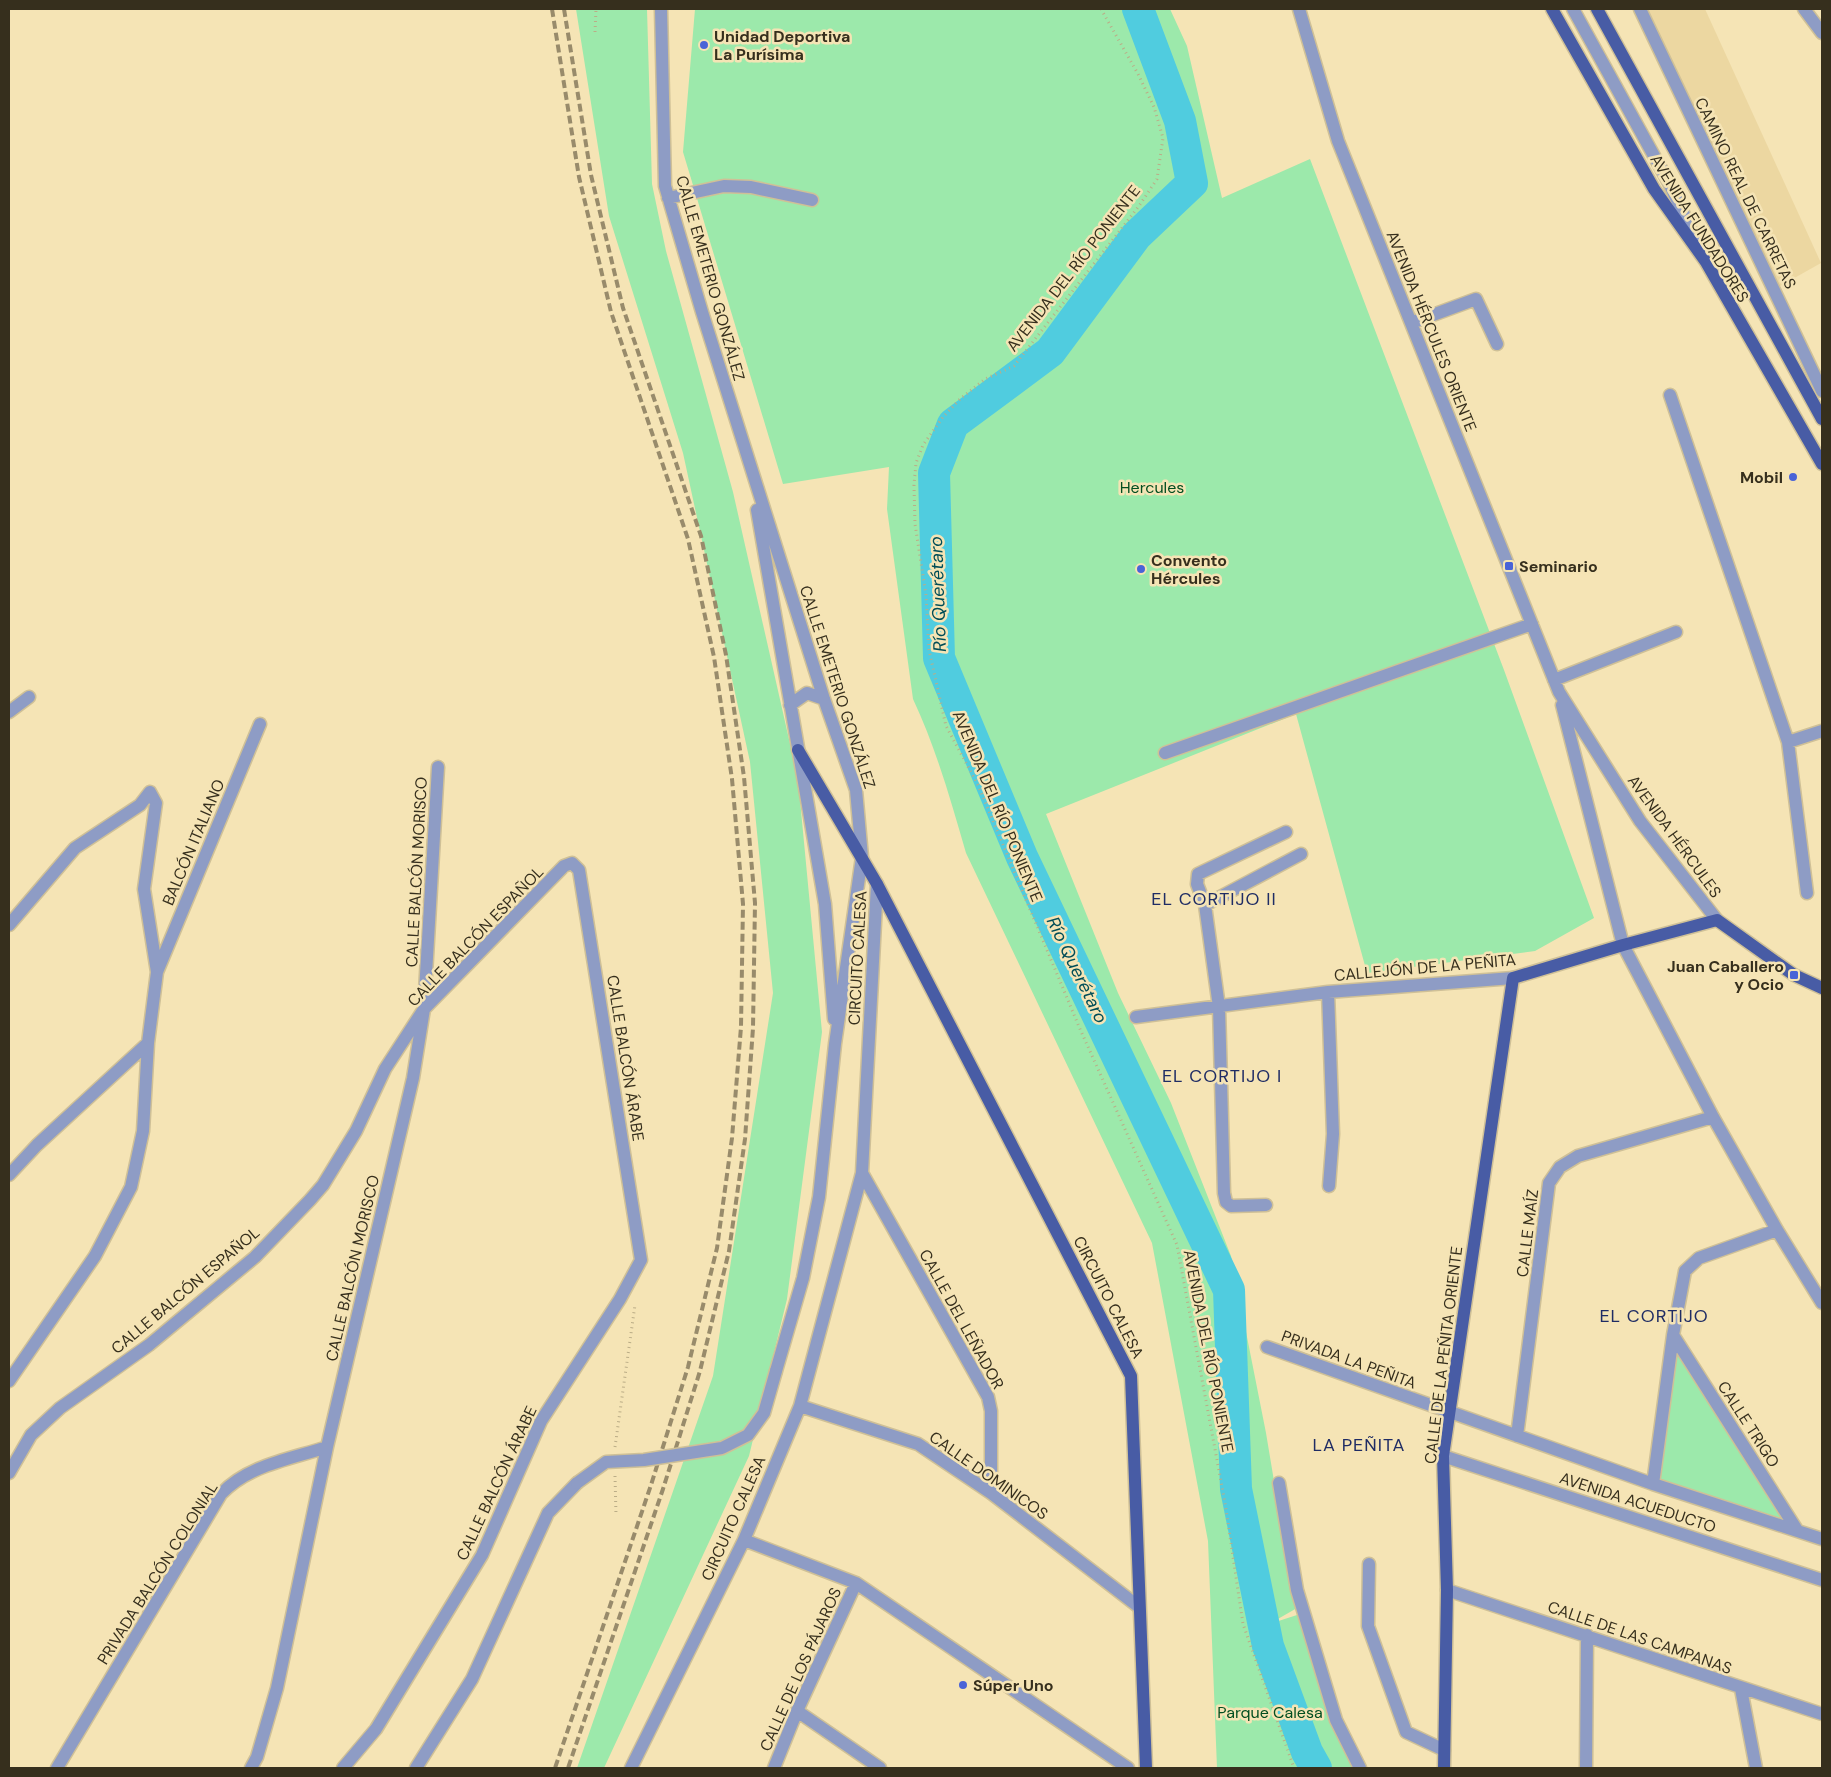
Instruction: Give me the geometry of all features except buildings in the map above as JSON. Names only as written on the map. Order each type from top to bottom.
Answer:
[{"type":"main road","name":"AVENIDA FUNDADORES","points":[[1552,9],[1654,189],[1706,262],[1822,464]]},
{"type":"main road","name":"AVENIDA FUNDADORES","points":[[1596,9],[1756,303],[1822,419]]},
{"type":"main road","name":"CIRCUITO CALESA","points":[[798,750],[878,884],[1131,1376],[1146,1768]]},
{"type":"main road","name":"CALLEJÓN DE LA PEÑITA","points":[[1513,978],[1623,945],[1717,920]]},
{"type":"main road","name":"AVENIDA HÉRCULES","points":[[1717,920],[1794,975],[1822,988]]},
{"type":"main road","name":"CALLE DE LA PEÑITA ORIENTE","points":[[1444,1768],[1447,1590],[1444,1456],[1448,1412],[1513,978]]},
{"type":"street","name":"CALLE EMETERIO GONZÁLEZ","points":[[416,1768],[472,1679],[548,1512],[577,1483],[606,1462],[644,1460],[722,1448],[748,1435],[764,1414],[803,1278],[819,1197],[836,1044],[862,857],[856,790],[824,699],[668,198],[665,186],[660,9]]},
{"type":"street","name":"AVENIDA HÉRCULES ORIENTE","points":[[1299,9],[1338,142],[1547,660]]},
{"type":"street","points":[[1573,9],[1669,183],[1706,262]]},
{"type":"street","name":"CAMINO REAL DE CARRETAS","points":[[1640,9],[1822,391]]},
{"type":"street","points":[[1804,9],[1822,34]]},
{"type":"street","points":[[668,198],[724,186],[751,187],[812,200]]},
{"type":"street","points":[[1411,323],[1476,299],[1497,344]]},
{"type":"street","points":[[1670,395],[1788,742],[1807,893]]},
{"type":"street","name":"CALLE EMETERIO GONZÁLEZ","points":[[750,463],[825,904],[836,1044]]},
{"type":"street","points":[[1165,753],[1532,624]]},
{"type":"street","points":[[1676,632],[1556,686],[1623,945],[1713,1117],[1777,1230],[1822,1303]]},
{"type":"street","name":"AVENIDA HÉRCULES","points":[[1547,660],[1556,686],[1640,821],[1717,920]]},
{"type":"street","points":[[790,705],[807,693],[824,699]]},
{"type":"street","points":[[9,712],[29,697]]},
{"type":"street","name":"BALCÓN ITALIANO","points":[[157,972],[260,724]]},
{"type":"street","points":[[1788,742],[1822,731]]},
{"type":"street","name":"CALLE BALCÓN MORISCO","points":[[251,1768],[257,1757],[276,1688],[327,1447],[410,1088],[424,1009],[438,767]]},
{"type":"street","points":[[9,925],[75,848],[140,806],[150,792],[156,803],[144,889],[157,972],[148,1043],[143,1131],[132,1187],[95,1256],[9,1381]]},
{"type":"street","points":[[1266,1205],[1231,1206],[1226,1202],[1224,1193],[1220,1007],[1204,905],[1197,884],[1198,874],[1286,832]]},
{"type":"street","points":[[1204,905],[1301,854]]},
{"type":"street","name":"CALLE BALCÓN ESPAÑOL","points":[[9,1473],[31,1435],[60,1408],[149,1344],[255,1257],[310,1200],[323,1185],[356,1131],[385,1069],[424,1009],[564,866],[572,863]]},
{"type":"street","name":"CALLE BALCÓN ÁRABE","points":[[343,1768],[376,1729],[482,1555],[541,1421],[620,1299],[642,1260],[579,870],[572,863]]},
{"type":"street","name":"CIRCUITO CALESA","points":[[631,1768],[744,1540],[800,1406],[862,1173],[878,884]]},
{"type":"street","name":"CALLEJÓN DE LA PEÑITA","points":[[1136,1017],[1328,992],[1513,978]]},
{"type":"street","points":[[1328,992],[1333,1134],[1329,1186]]},
{"type":"street","points":[[9,1176],[36,1145],[148,1043]]},
{"type":"street","name":"CALLE MAÍZ","points":[[1517,1436],[1550,1183],[1560,1167],[1578,1156],[1713,1117]]},
{"type":"street","name":"CALLE DEL LEÑADOR","points":[[862,1173],[988,1397],[991,1411],[991,1493]]},
{"type":"street","points":[[1653,1484],[1673,1335],[1685,1271],[1699,1258],[1777,1230]]},
{"type":"street","name":"CALLE TRIGO","points":[[1673,1335],[1798,1530]]},
{"type":"street","name":"PRIVADA LA PEÑITA","points":[[1267,1347],[1448,1412]]},
{"type":"street","name":"CALLE DOMINICOS","points":[[800,1406],[918,1444],[991,1493],[1139,1607]]},
{"type":"street","name":"AVENIDA ACUEDUCTO","points":[[1448,1412],[1653,1484],[1822,1539]]},
{"type":"street","name":"PRIVADA BALCÓN COLONIAL","points":[[57,1768],[221,1494],[232,1482],[249,1472],[327,1447]]},
{"type":"street","name":"AVENIDA ACUEDUCTO","points":[[1444,1456],[1822,1580]]},
{"type":"street","points":[[1279,1483],[1300,1599],[1336,1720],[1360,1768]]},
{"type":"street","points":[[744,1540],[856,1582],[1128,1768]]},
{"type":"street","points":[[1369,1564],[1368,1626],[1406,1732],[1444,1750]]},
{"type":"street","name":"CALLE DE LOS PÁJAROS","points":[[774,1768],[797,1711],[856,1582]]},
{"type":"street","name":"CALLE DE LAS CAMPANAS","points":[[1447,1590],[1587,1635],[1741,1689],[1822,1714]]},
{"type":"street","points":[[1586,1768],[1587,1635]]},
{"type":"street","points":[[1741,1689],[1756,1768]]},
{"type":"street","points":[[797,1711],[880,1768]]},
{"type":"path","points":[[595,32],[596,9]]},
{"type":"path","name":"AVENIDA DEL RÍO PONIENTE","points":[[1101,9],[1138,74],[1154,107],[1163,138],[1157,179],[1139,206],[1014,366],[985,379],[960,400],[943,417],[923,445],[916,463],[914,485],[915,524],[926,595],[929,650],[946,726],[978,785],[1080,1029],[1176,1245],[1225,1503],[1243,1624],[1294,1768]]},
{"type":"path","points":[[615,1455],[636,1299]]},
{"type":"path","points":[[616,1475],[616,1515]]},
{"type":"shaded area","points":[[1640,9],[1705,9],[1821,263],[1775,289]]},
{"type":"green space","points":[[576,9],[647,9],[652,184],[666,251],[733,492],[798,779],[822,1032],[787,1299],[749,1456],[604,1768],[577,1768],[713,1376],[773,993],[750,762],[683,453],[609,216]]},
{"type":"green space","name":"Hercules","points":[[695,9],[1170,9],[1187,46],[1222,198],[1310,159],[1504,670],[1594,918],[1535,951],[1367,973],[1296,714],[1046,814],[1118,993],[1171,1103],[1231,1256],[1266,1433],[1294,1601],[1297,1608],[1269,1624],[1297,1615],[1343,1748],[1355,1768],[1217,1768],[1208,1541],[1152,1243],[966,853],[936,756],[913,699],[887,509],[889,467],[783,484],[683,152]]},
{"type":"green space","points":[[1673,1335],[1797,1530],[1653,1484]]},
{"type":"waterway","name":"Río Querétaro","points":[[1138,9],[1180,121],[1192,183],[1136,236],[1050,352],[953,424],[934,473],[939,658],[1022,857],[1229,1290],[1236,1489],[1268,1646],[1307,1752],[1316,1768]]},
{"type":"railway","points":[[552,9],[579,177],[611,312],[688,539],[714,657],[732,779],[743,904],[741,1027],[732,1138],[717,1248],[688,1367],[651,1485],[555,1768]]},
{"type":"railway","points":[[564,9],[591,175],[623,308],[701,536],[726,655],[744,777],[755,903],[753,1028],[745,1139],[729,1251],[700,1371],[663,1489],[568,1768]]},
{"type":"place","name":"Unidad Deportiva La Purísima","points":[[704,45]]},
{"type":"place","name":"Mobil","points":[[1793,477]]},
{"type":"place","name":"Seminario","points":[[1509,566]]},
{"type":"place","name":"Convento Hércules","points":[[1141,569]]},
{"type":"place","name":"Juan Caballero y Ocio","points":[[1794,975]]},
{"type":"place","name":"Súper Uno","points":[[963,1685]]},
{"type":"district","name":"EL CORTIJO II","points":[[1214,899]]},
{"type":"district","name":"EL CORTIJO I","points":[[1222,1076]]},
{"type":"district","name":"EL CORTIJO","points":[[1654,1316]]},
{"type":"district","name":"LA PEÑITA","points":[[1359,1445]]},
{"type":"park label","name":"Parque Calesa","points":[[1270,1712]]}]
